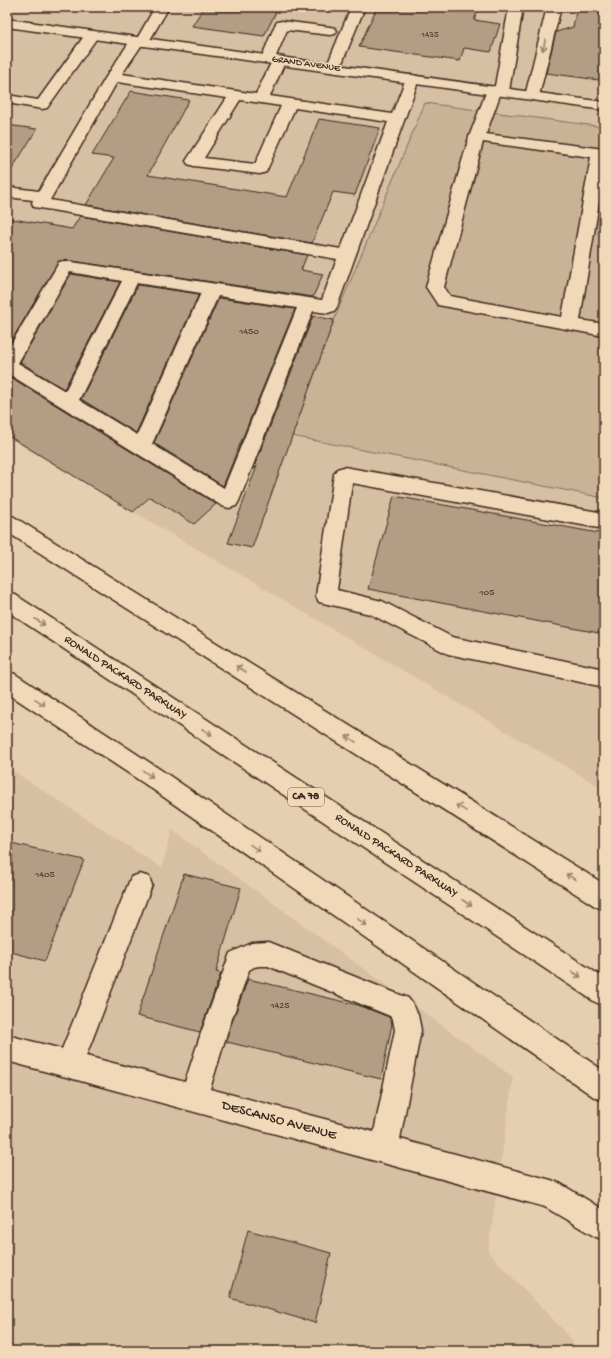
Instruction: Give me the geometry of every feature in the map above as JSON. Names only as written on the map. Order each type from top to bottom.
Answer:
[{"type":"main road","points":[[162,7],[113,77],[40,203],[347,255]]},
{"type":"main road","points":[[333,68],[358,7]]},
{"type":"main road","points":[[516,7],[498,91],[477,137],[435,287],[444,301],[604,330]]},
{"type":"main road","points":[[532,96],[554,7]]},
{"type":"main road","name":"GRAND AVENUE","points":[[7,23],[604,106]]},
{"type":"main road","points":[[261,99],[282,24],[330,31]]},
{"type":"main road","points":[[7,99],[42,105],[92,35]]},
{"type":"main road","points":[[113,77],[397,119]]},
{"type":"main road","points":[[307,304],[229,501],[8,365],[65,266],[328,307],[412,79]]},
{"type":"main road","points":[[236,95],[194,161],[260,169],[290,103]]},
{"type":"main road","points":[[477,137],[602,154],[593,235],[570,324]]},
{"type":"main road","points":[[7,192],[44,197]]},
{"type":"main road","points":[[68,403],[132,277]]},
{"type":"main road","points":[[141,447],[212,289]]},
{"type":"main road","points":[[604,520],[344,474],[326,596],[375,607],[448,646],[604,678]]},
{"type":"main road","points":[[7,518],[54,552]]},
{"type":"main road","points":[[7,522],[604,898]]},
{"type":"main road","name":"RONALD PACKARD PARKWAY","points":[[7,600],[604,993]]},
{"type":"main road","points":[[7,681],[153,778],[604,1087]]},
{"type":"main road","points":[[69,1064],[140,885]]},
{"type":"main road","points":[[194,1098],[214,1033],[239,962],[247,956],[257,953],[268,954],[399,1007],[405,1015],[408,1030],[384,1149]]},
{"type":"main road","name":"DESCANSO AVENUE","points":[[7,1048],[551,1194],[604,1226]]},
{"type":"shaded area","points":[[7,7],[604,7],[604,789],[7,437]]},
{"type":"shaded area","points":[[425,103],[604,127],[604,498],[292,436],[334,320]]},
{"type":"shaded area","points":[[7,767],[162,868],[172,830],[513,1077],[488,1252],[570,1337],[577,1351],[7,1351]]},
{"type":"building","points":[[204,7],[257,7],[277,10],[264,36],[192,26]]},
{"type":"building","points":[[377,7],[457,7],[478,10],[474,20],[500,24],[491,52],[464,48],[460,61],[359,47]]},
{"type":"building","points":[[577,7],[604,7],[604,57],[599,80],[546,73],[556,32],[573,27]]},
{"type":"building","points":[[131,91],[189,100],[148,175],[287,197],[319,119],[380,128],[355,195],[333,192],[312,243],[86,205],[114,158],[92,155]]},
{"type":"building","points":[[7,125],[37,129],[7,177]]},
{"type":"building","points":[[80,216],[307,255],[301,270],[323,274],[313,297],[65,260],[59,261],[7,348],[7,218],[72,229]]},
{"type":"building","points":[[71,274],[120,282],[64,389],[20,362]]},
{"type":"building","points":[[138,285],[199,294],[136,433],[81,399]]},
{"type":"building","points":[[219,298],[295,309],[223,486],[154,443]]},
{"type":"building","points":[[313,316],[334,320],[252,548],[228,543],[257,466],[253,470]]},
{"type":"building","points":[[7,375],[216,504],[194,524],[150,497],[133,512],[7,435]]},
{"type":"building","points":[[394,496],[604,534],[604,634],[368,589]]},
{"type":"building","points":[[7,842],[84,860],[45,961],[7,951]]},
{"type":"building","points":[[184,874],[241,888],[216,972],[221,973],[200,1032],[137,1016]]},
{"type":"building","points":[[248,979],[358,1005],[389,1017],[392,1024],[381,1079],[227,1042],[228,1033]]},
{"type":"building","points":[[248,1230],[331,1253],[315,1323],[230,1298]]}]
